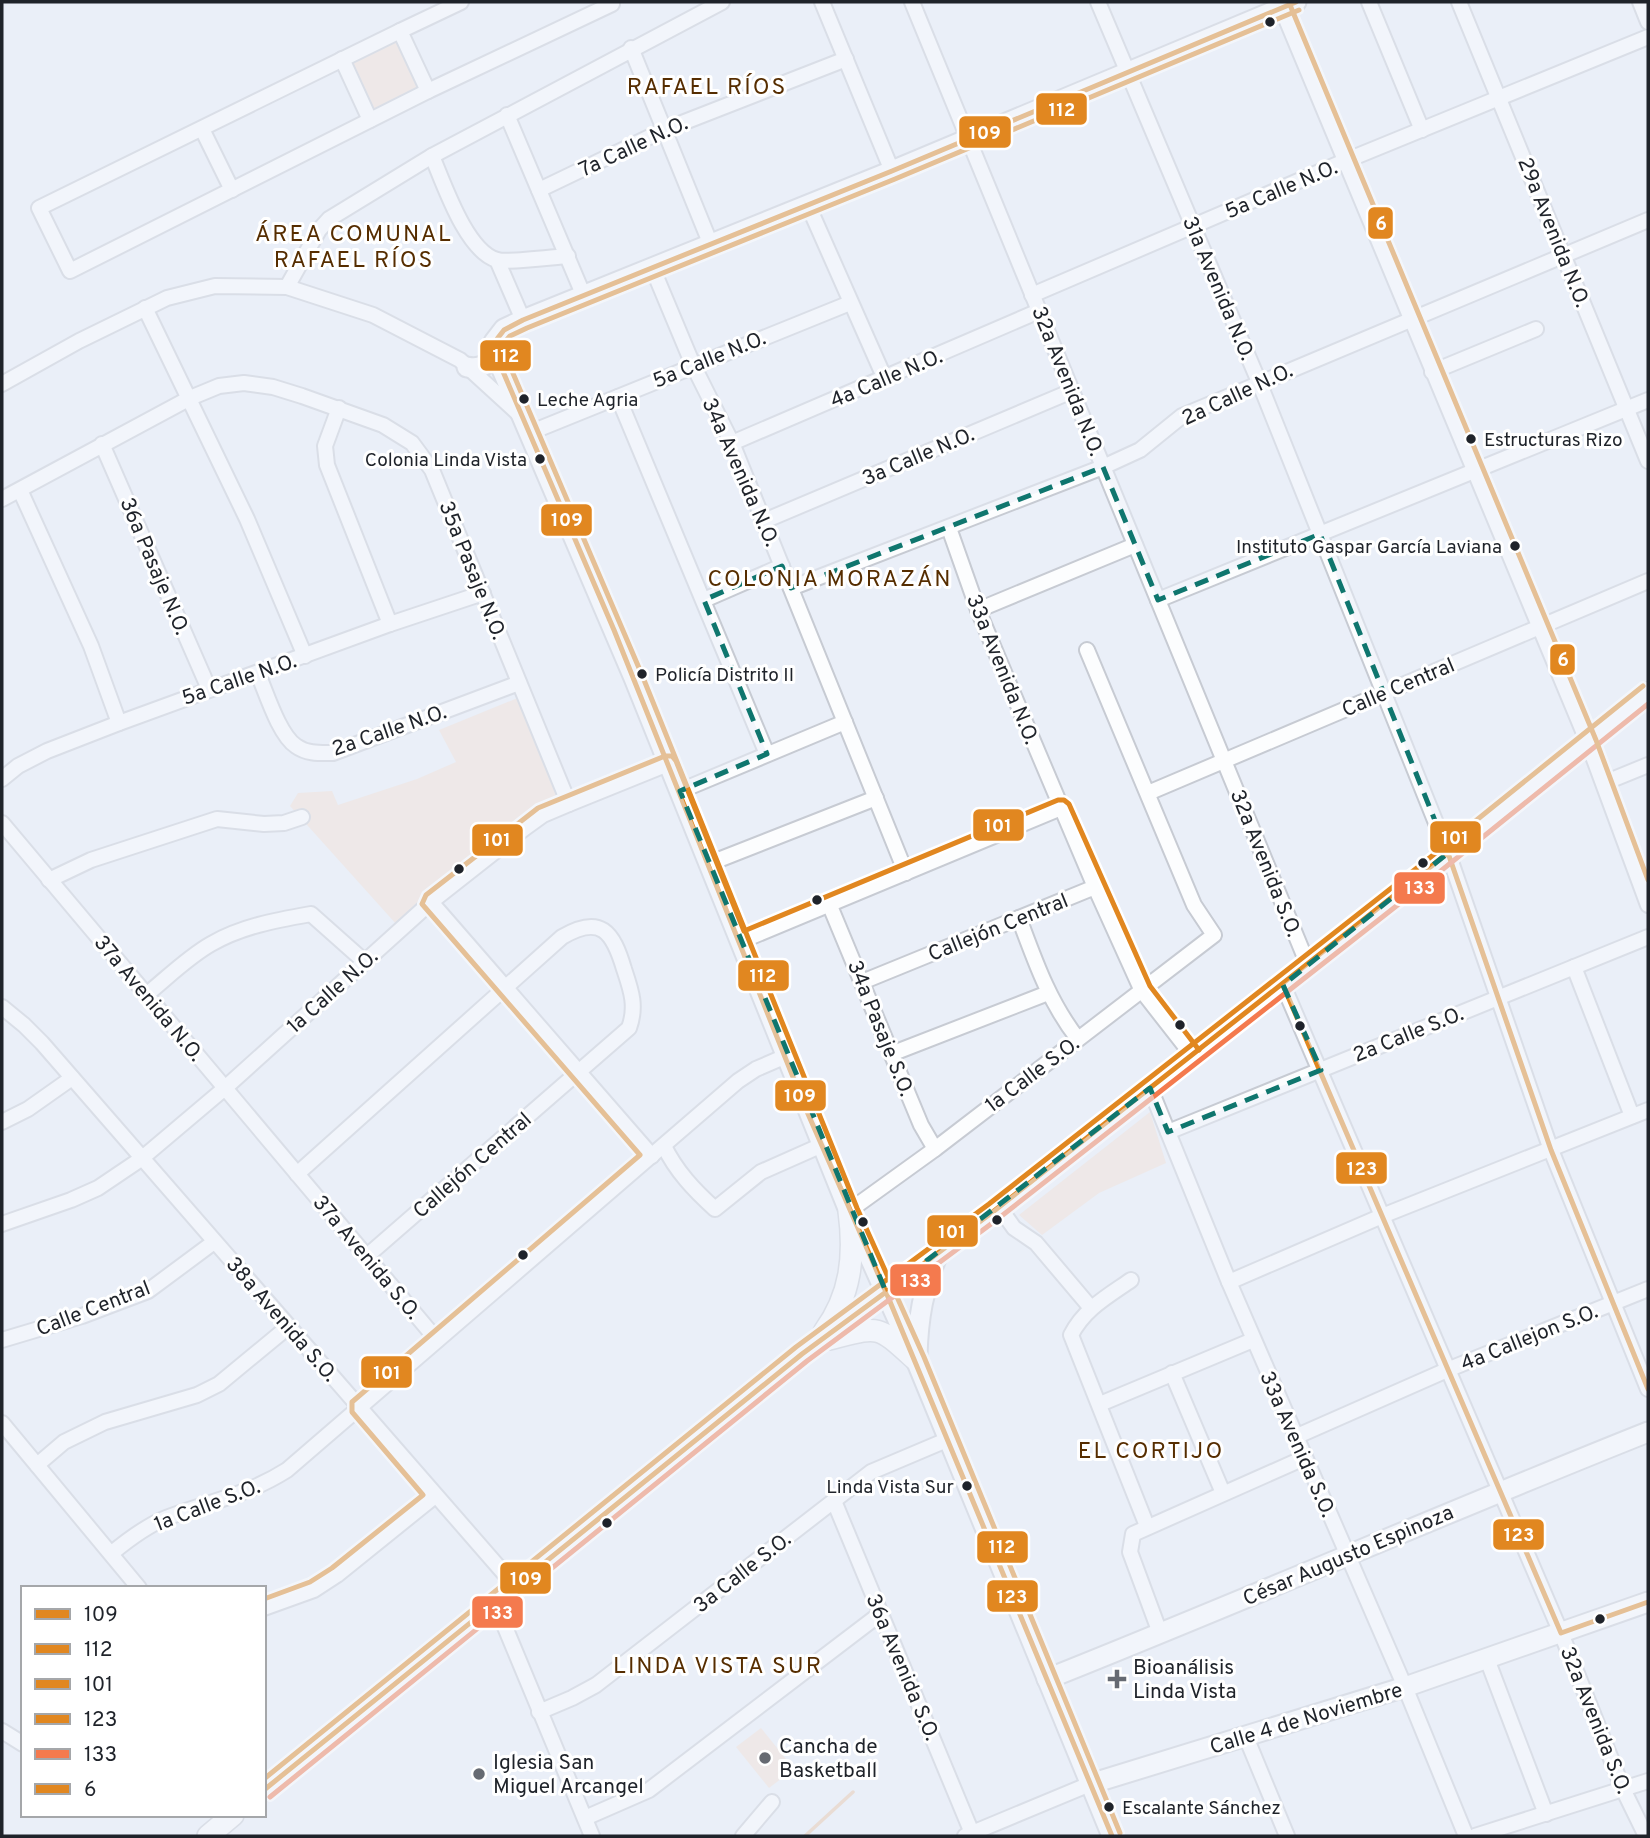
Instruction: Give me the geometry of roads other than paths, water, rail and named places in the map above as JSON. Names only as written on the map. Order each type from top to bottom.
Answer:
[{"type":"main road","points":[[467,367],[479,368],[486,365],[491,360],[496,342],[504,329],[523,320],[892,171],[1286,4]]},
{"type":"main road","points":[[496,342],[526,425],[634,678],[849,1211],[916,1360],[1112,1836]]},
{"type":"main road","points":[[266,1788],[816,1343],[999,1207],[1283,985],[1648,693]]},
{"type":"main road","points":[[816,1343],[837,1315],[847,1290],[853,1236],[849,1211]]},
{"type":"main road","points":[[916,1360],[923,1293],[938,1254]]},
{"type":"main road","points":[[816,1343],[867,1329],[878,1330],[916,1360]]},
{"type":"main road","name":"César Augusto Espinoza","points":[[1047,1679],[1648,1432]]},
{"type":"main road","name":"Calle 4 de Noviembre","points":[[1090,1784],[1405,1687],[1648,1602]]},
{"type":"main road","points":[[208,1836],[226,1817]]},
{"type":"street","points":[[461,2],[39,208],[69,271],[428,91],[613,3]]},
{"type":"street","points":[[287,287],[311,242],[329,219],[432,156],[722,2]]},
{"type":"street","points":[[822,2],[892,171]]},
{"type":"street","name":"32a Avenida N.O.","points":[[912,2],[1224,760]]},
{"type":"street","name":"31a Avenida N.O.","points":[[1098,2],[1259,382],[1448,853],[1551,1150],[1648,1389]]},
{"type":"street","points":[[1368,2],[1422,130]]},
{"type":"street","name":"29a Avenida N.O.","points":[[1459,2],[1648,461]]},
{"type":"street","points":[[1640,2],[1648,22]]},
{"type":"street","points":[[1286,4],[1345,162],[1588,743],[1648,905]]},
{"type":"street","points":[[400,31],[428,91]]},
{"type":"street","name":"5a Calle N.O.","points":[[1032,295],[1648,37]]},
{"type":"street","points":[[631,48],[711,245]]},
{"type":"street","name":"7a Calle N.O.","points":[[539,190],[664,130],[846,59]]},
{"type":"street","points":[[342,60],[370,120]]},
{"type":"street","points":[[507,115],[583,295]]},
{"type":"street","points":[[202,128],[232,190]]},
{"type":"street","points":[[432,156],[469,236],[482,250],[497,260],[523,320]]},
{"type":"street","points":[[808,205],[886,379]]},
{"type":"street","name":"2a Calle N.O.","points":[[791,589],[1103,467],[1140,450],[1182,416],[1648,220]]},
{"type":"street","points":[[497,260],[568,256]]},
{"type":"street","name":"34a Avenida N.O.","points":[[652,267],[693,365],[732,443],[906,873]]},
{"type":"street","points":[[2,384],[145,308],[190,291],[215,286],[287,287],[373,315],[460,360],[526,425]]},
{"type":"street","name":"5a Calle N.O.","points":[[526,425],[618,397],[850,303]]},
{"type":"street","points":[[145,308],[247,519],[305,656]]},
{"type":"street","name":"4a Calle N.O.","points":[[732,443],[1039,312]]},
{"type":"street","points":[[1432,372],[1536,329]]},
{"type":"street","name":"35a Pasaje N.O.","points":[[2,499],[190,398],[219,386],[244,383],[273,387],[383,425],[412,443],[432,470],[569,804]]},
{"type":"street","name":"3a Calle N.O.","points":[[764,521],[1072,390]]},
{"type":"street","points":[[618,397],[767,754]]},
{"type":"street","points":[[1158,600],[1648,400]]},
{"type":"street","points":[[339,408],[325,446],[327,465],[390,624]]},
{"type":"street","name":"36a Pasaje N.O.","points":[[102,444],[209,689]]},
{"type":"street","points":[[20,490],[91,646],[119,723]]},
{"type":"street","name":"33a Avenida N.O.","points":[[949,528],[978,610],[1060,808]]},
{"type":"street","points":[[978,610],[1135,545]]},
{"type":"street","points":[[704,600],[782,566]]},
{"type":"street","name":"Calle Central","points":[[1148,793],[1648,581]]},
{"type":"street","name":"5a Calle N.O.","points":[[2,779],[18,766],[47,751],[119,723],[482,593]]},
{"type":"street","points":[[1087,650],[1148,793]]},
{"type":"street","name":"2a Calle N.O.","points":[[258,674],[282,728],[294,746],[314,753],[333,753],[519,683]]},
{"type":"street","points":[[680,792],[845,722]]},
{"type":"street","name":"32a Avenida S.O.","points":[[1224,760],[1308,965]]},
{"type":"street","name":"1a Calle N.O.","points":[[2,1224],[98,1188],[141,1159],[225,1088],[431,902],[543,815],[668,764]]},
{"type":"street","points":[[1604,783],[1648,765]]},
{"type":"street","name":"1a Calle S.O.","points":[[849,1211],[935,1149],[1214,936],[1194,905],[1148,793]]},
{"type":"street","points":[[708,864],[876,798]]},
{"type":"street","points":[[739,942],[1060,808],[1142,991],[1192,1055]]},
{"type":"street","points":[[49,880],[91,860],[217,820],[264,824],[284,823],[302,817]]},
{"type":"street","name":"37a Avenida N.O.","points":[[2,823],[297,1174]]},
{"type":"street","name":"Callejón Central","points":[[862,982],[1095,887]]},
{"type":"street","points":[[431,902],[652,1156]]},
{"type":"street","name":"34a Pasaje S.O.","points":[[830,906],[921,1125],[935,1149]]},
{"type":"street","points":[[146,995],[210,944],[250,928],[311,914],[365,962]]},
{"type":"street","points":[[1019,918],[1048,993],[1078,1039]]},
{"type":"street","points":[[297,1174],[562,937],[578,928],[591,926],[608,932],[617,943],[633,997],[634,1014],[629,1028],[578,1073]]},
{"type":"street","name":"2a Calle S.O.","points":[[1168,1132],[1648,937]]},
{"type":"street","points":[[1574,967],[1632,1116]]},
{"type":"street","name":"32a Avenida S.O.","points":[[1283,985],[1561,1633],[1623,1789],[1646,1836]]},
{"type":"street","points":[[891,1054],[1048,993]]},
{"type":"street","name":"38a Avenida S.O.","points":[[2,1007],[24,1025],[72,1078],[516,1587]]},
{"type":"street","name":"1a Calle S.O.","points":[[112,1553],[136,1534],[166,1518],[263,1485],[286,1470],[738,1081],[756,1069],[786,1056]]},
{"type":"street","name":"Callejón Central","points":[[367,1256],[578,1073]]},
{"type":"street","points":[[2,1122],[28,1109],[72,1078]]},
{"type":"street","name":"33a Avenida S.O.","points":[[1150,1088],[1228,1282],[1405,1687],[1466,1836]]},
{"type":"street","points":[[1228,1282],[1382,1216],[1648,1110]]},
{"type":"street","points":[[664,1146],[693,1189],[715,1209],[761,1172],[822,1145]]},
{"type":"street","name":"37a Avenida S.O.","points":[[297,1174],[437,1340]]},
{"type":"street","points":[[999,1207],[1014,1228],[1036,1243],[1091,1308]]},
{"type":"street","name":"Calle Central","points":[[2,1340],[82,1316],[148,1291],[214,1242]]},
{"type":"street","points":[[1131,1280],[1091,1308],[1078,1321],[1071,1335],[1147,1526]]},
{"type":"street","name":"4a Callejon S.O.","points":[[1295,1437],[1447,1370],[1648,1289]]},
{"type":"street","points":[[37,1465],[64,1442],[105,1422],[197,1395],[219,1384],[288,1327]]},
{"type":"street","points":[[1100,1404],[1253,1340]]},
{"type":"street","points":[[1172,1373],[1223,1493]]},
{"type":"street","points":[[2,1423],[137,1586]]},
{"type":"street","name":"3a Calle S.O.","points":[[539,1712],[596,1685],[871,1472],[949,1439]]},
{"type":"street","points":[[1160,1633],[1130,1552],[1133,1534],[1304,1458]]},
{"type":"street","points":[[266,1607],[314,1590],[337,1575],[435,1496]]},
{"type":"street","name":"36a Avenida S.O.","points":[[834,1502],[969,1835]]},
{"type":"street","points":[[495,1603],[592,1836]]},
{"type":"street","points":[[585,1818],[649,1790],[880,1614]]},
{"type":"street","points":[[1486,1659],[1546,1814]]},
{"type":"street","points":[[2,1731],[21,1743]]},
{"type":"street","points":[[1246,1737],[1287,1836]]},
{"type":"street","points":[[1475,1836],[1648,1781]]},
{"type":"street","name":"Calle 4 de Noviembre","points":[[969,1835],[1090,1784]]},
{"type":"street","points":[[743,1836],[772,1802]]},
{"type":"waterway","points":[[805,1836],[853,1792]]},
{"type":"place","name":"Leche Agria","points":[[524,399]]},
{"type":"place","name":"Estructuras Rizo","points":[[1471,439]]},
{"type":"place","name":"Colonia Linda Vista","points":[[540,459]]},
{"type":"place","name":"Instituto Gaspar García Laviana","points":[[1515,546]]},
{"type":"place","name":"Policía Distrito II","points":[[642,674]]},
{"type":"place","name":"Linda Vista Sur","points":[[967,1486]]},
{"type":"place","name":"Bioanálisis Linda Vista","points":[[1117,1679]]},
{"type":"place","name":"Cancha de Basketball","points":[[765,1758]]},
{"type":"place","name":"Iglesia San Miguel Arcangel","points":[[479,1774]]},
{"type":"place","name":"Escalante Sánchez","points":[[1109,1807]]},
{"type":"district","name":"RAFAEL RÍOS","points":[[707,86]]},
{"type":"district","name":"ÁREA COMUNAL RAFAEL RÍOS","points":[[354,246]]},
{"type":"district","name":"COLONIA MORAZÁN","points":[[830,578]]},
{"type":"district","name":"EL CORTIJO","points":[[1151,1450]]},
{"type":"district","name":"LINDA VISTA SUR","points":[[718,1665]]}]
